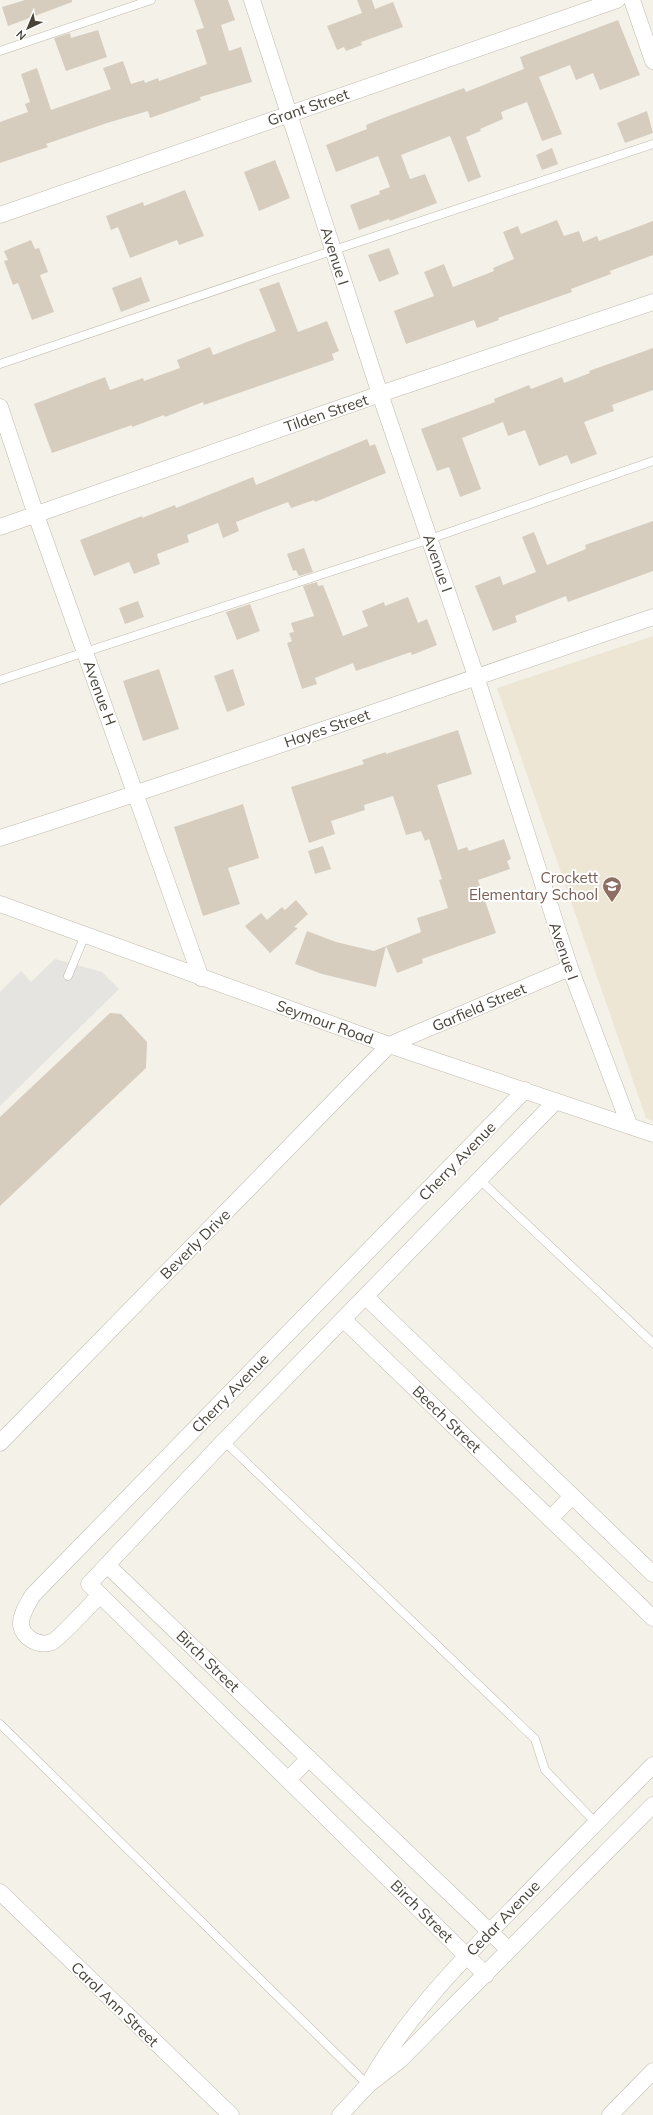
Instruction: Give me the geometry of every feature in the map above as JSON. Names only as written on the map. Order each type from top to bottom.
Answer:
[{"type":"street","name":"Avenue I","points":[[252,0],[380,394],[476,676],[570,968],[629,1124]]},
{"type":"street","name":"Grant Street","points":[[0,215],[616,0]]},
{"type":"street","points":[[632,0],[653,61]]},
{"type":"street","name":"Tilden Street","points":[[0,527],[380,394],[653,302]]},
{"type":"street","name":"Avenue H","points":[[0,407],[36,515],[201,978]]},
{"type":"street","name":"Hayes Street","points":[[0,838],[136,794],[476,676],[653,617]]},
{"type":"street","name":"Seymour Road","points":[[0,904],[389,1045],[629,1124],[653,1134]]},
{"type":"street","name":"Garfield Street","points":[[389,1045],[570,968]]},
{"type":"street","name":"Beverly Drive","points":[[0,1443],[389,1045]]},
{"type":"street","name":"Cherry Avenue","points":[[525,1090],[32,1596],[23,1614],[21,1625],[28,1638],[39,1644],[52,1642],[95,1590],[107,1565],[224,1441],[556,1101]]},
{"type":"street","name":"Beech Street","points":[[366,1297],[653,1574]]},
{"type":"street","name":"Beech Street","points":[[343,1319],[653,1618]]},
{"type":"street","points":[[550,1519],[572,1497]]},
{"type":"street","name":"Birch Street","points":[[107,1565],[509,1950]]},
{"type":"street","name":"Birch Street","points":[[95,1590],[486,1975]]},
{"type":"street","points":[[288,1780],[309,1758]]},
{"type":"street","name":"Cedar Avenue","points":[[368,2085],[389,2048],[427,2000],[466,1955],[653,1765]]},
{"type":"street","name":"Cedar Avenue","points":[[340,2115],[368,2085],[400,2060],[486,1975],[653,1805]]},
{"type":"street","name":"Carol Ann Street","points":[[0,1892],[231,2115]]},
{"type":"street","points":[[610,2115],[653,2071]]},
{"type":"lane","points":[[0,51],[151,0]]},
{"type":"lane","points":[[0,364],[334,250],[653,144]]},
{"type":"lane","points":[[0,680],[430,539],[653,461]]},
{"type":"lane","points":[[68,976],[85,935]]},
{"type":"lane","points":[[480,1180],[653,1343]]},
{"type":"lane","points":[[224,1441],[535,1738],[545,1770],[596,1823]]},
{"type":"lane","points":[[0,1724],[368,2085]]},
{"type":"shaded area","name":"Crockett Elementary School","points":[[653,636],[653,1121],[646,1118],[497,688]]},
{"type":"shaded area","points":[[55,959],[102,972],[119,989],[0,1106],[0,992],[21,971],[31,982]]},
{"type":"building","points":[[25,0],[72,0],[72,2],[8,26],[2,7]]},
{"type":"building","points":[[194,0],[228,0],[235,20],[221,25],[229,51],[241,47],[252,82],[200,97],[201,100],[150,118],[148,111],[107,123],[46,144],[48,147],[0,163],[0,122],[28,112],[25,104],[30,102],[21,74],[37,68],[51,110],[111,89],[103,68],[123,61],[131,84],[144,80],[145,83],[158,78],[159,81],[207,64],[196,30],[204,28]]},
{"type":"building","points":[[357,0],[372,0],[375,9],[393,2],[403,27],[361,42],[362,45],[346,51],[344,47],[337,50],[327,26],[362,13]]},
{"type":"building","points":[[618,20],[640,75],[600,90],[593,73],[576,80],[570,65],[539,77],[562,134],[542,141],[527,102],[501,112],[503,119],[466,137],[481,177],[468,182],[450,136],[401,155],[410,179],[425,174],[437,203],[390,221],[389,219],[359,230],[350,205],[380,194],[379,191],[390,187],[378,156],[336,172],[326,145],[367,129],[366,125],[386,117],[464,88],[466,92],[524,69],[520,57]]},
{"type":"building","points":[[98,30],[107,57],[66,71],[54,38],[70,33],[71,38]]},
{"type":"building","points":[[647,111],[653,133],[625,143],[617,123]]},
{"type":"building","points":[[552,148],[558,164],[542,170],[536,155]]},
{"type":"building","points":[[275,160],[290,198],[259,211],[244,172]]},
{"type":"building","points":[[185,190],[204,236],[179,245],[177,240],[130,258],[118,227],[111,230],[106,216],[143,202],[144,206]]},
{"type":"building","points":[[557,220],[564,236],[579,231],[583,242],[597,236],[599,241],[653,221],[653,255],[610,271],[611,274],[571,289],[572,292],[498,318],[499,320],[477,328],[474,320],[406,344],[394,311],[434,296],[424,272],[444,264],[453,287],[494,271],[493,268],[514,259],[503,232],[518,226],[521,234]]},
{"type":"building","points":[[31,240],[35,249],[39,248],[48,272],[40,275],[54,312],[32,320],[18,283],[13,285],[4,261],[8,260],[4,251]]},
{"type":"building","points":[[389,248],[399,274],[379,282],[368,255]]},
{"type":"building","points":[[141,277],[150,301],[121,312],[112,288]]},
{"type":"building","points":[[279,282],[298,332],[327,321],[339,351],[332,354],[334,360],[204,405],[203,402],[165,417],[164,415],[132,427],[132,425],[52,453],[34,404],[105,377],[110,390],[143,378],[144,381],[180,368],[177,360],[210,347],[213,355],[276,331],[259,289]]},
{"type":"building","points":[[653,348],[653,390],[612,405],[614,411],[584,422],[597,454],[571,464],[567,455],[539,466],[525,430],[508,436],[503,422],[462,438],[481,489],[460,497],[449,467],[437,471],[421,429],[495,402],[494,399],[529,385],[531,389],[562,377],[564,383],[590,373],[589,371]]},
{"type":"building","points":[[367,439],[370,446],[375,444],[386,473],[315,502],[314,500],[291,508],[288,502],[236,522],[239,531],[223,538],[218,523],[187,535],[189,542],[157,554],[160,564],[134,574],[129,562],[94,576],[80,540],[175,505],[176,508],[253,477],[256,485]]},
{"type":"building","points":[[653,521],[653,571],[568,602],[566,596],[515,616],[517,622],[493,631],[475,586],[500,576],[503,585],[536,572],[522,537],[534,532],[547,565],[586,549],[585,545]]},
{"type":"building","points":[[304,548],[313,572],[299,576],[296,570],[293,571],[287,554]]},
{"type":"building","points":[[317,582],[318,586],[323,585],[343,636],[368,626],[362,611],[384,602],[385,606],[408,597],[418,623],[427,619],[437,645],[412,655],[411,652],[356,671],[353,663],[315,678],[317,684],[302,689],[287,643],[292,641],[289,633],[294,632],[291,623],[314,616],[303,586]]},
{"type":"building","points":[[138,601],[144,617],[125,624],[119,608]]},
{"type":"building","points":[[250,604],[260,631],[237,640],[226,612]]},
{"type":"building","points":[[159,669],[179,729],[143,741],[123,681]]},
{"type":"building","points":[[233,669],[245,705],[227,712],[214,676]]},
{"type":"building","points":[[458,730],[472,774],[437,785],[458,850],[467,847],[469,851],[504,839],[511,859],[507,861],[510,869],[478,880],[496,933],[422,959],[423,963],[397,973],[386,946],[421,932],[417,918],[448,908],[439,880],[442,879],[429,839],[425,841],[421,831],[406,835],[393,796],[364,805],[365,810],[331,821],[335,834],[309,843],[291,787],[364,764],[362,760],[386,752],[386,754]]},
{"type":"building","points":[[243,804],[259,858],[228,868],[240,904],[203,916],[174,827]]},
{"type":"building","points":[[323,846],[331,869],[315,874],[308,851]]},
{"type":"building","points":[[296,900],[308,914],[294,927],[298,928],[270,953],[245,926],[261,913],[267,920],[282,907],[285,910]]},
{"type":"building","points":[[307,931],[336,942],[374,951],[386,946],[376,987],[322,974],[295,964]]},
{"type":"building","points":[[110,1013],[121,1014],[147,1042],[146,1068],[0,1206],[0,1117]]},
{"type":"place","name":"Crockett Elementary School","points":[[612,903]]}]
